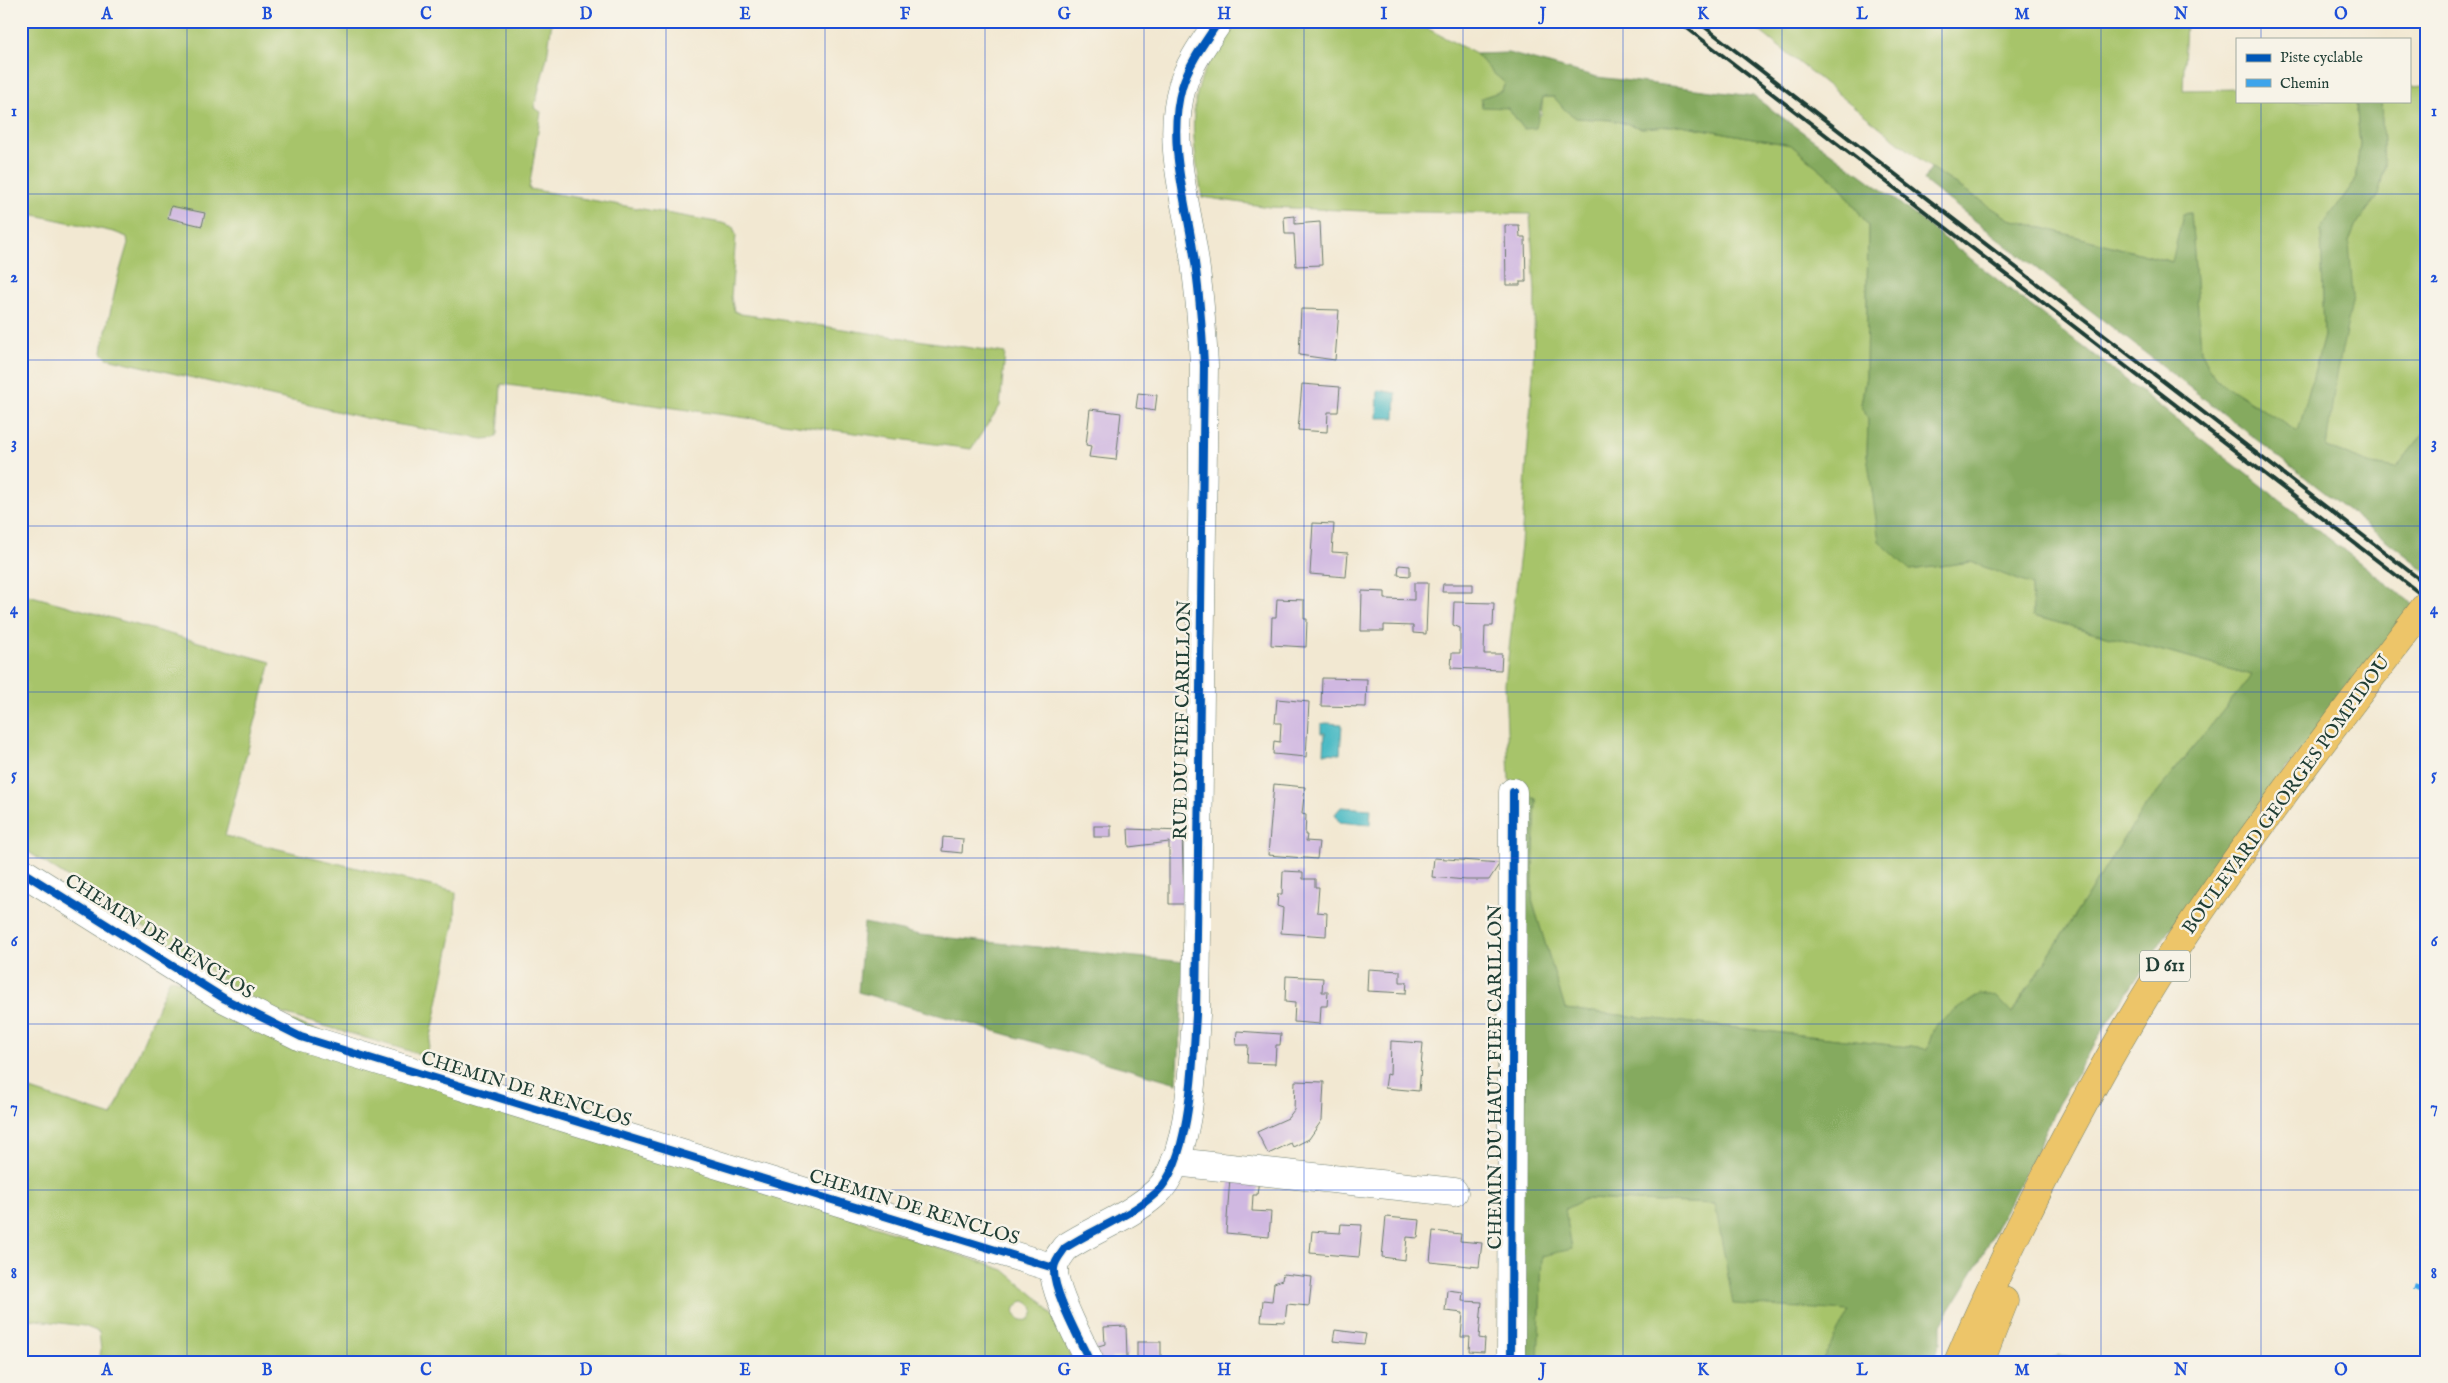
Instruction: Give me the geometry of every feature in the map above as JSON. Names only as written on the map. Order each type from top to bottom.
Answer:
[{"type":"main road","name":"BOULEVARD GEORGES POMPIDOU","points":[[1958,1362],[2013,1241],[2042,1183],[2086,1100],[2144,999],[2184,935],[2270,813],[2427,604]]},
{"type":"main road","name":"BOULEVARD GEORGES POMPIDOU","points":[[1975,1362],[2024,1248],[2088,1123],[2155,1007],[2194,946],[2281,819],[2427,626]]},
{"type":"main road","points":[[1980,1362],[2024,1248]]},
{"type":"street","name":"RUE DU FIEF CARILLON","points":[[1054,1268],[1058,1257],[1065,1248],[1130,1212],[1159,1190],[1170,1174],[1175,1162],[1186,1116],[1193,1067],[1196,1015],[1204,384],[1198,281],[1178,152],[1178,107],[1188,70],[1219,21]]},
{"type":"street","name":"CHEMIN DU HAUT FIEF CARILLON","points":[[1511,1362],[1513,792]]},
{"type":"street","name":"CHEMIN DE RENCLOS","points":[[21,871],[225,999],[301,1037],[1054,1268]]},
{"type":"street","points":[[1175,1162],[1454,1192]]},
{"type":"street","points":[[1054,1268],[1057,1290],[1090,1362]]},
{"type":"green space","points":[[21,21],[552,21],[547,57],[534,108],[541,112],[529,189],[722,223],[733,227],[736,235],[731,297],[734,311],[741,314],[1005,353],[1000,406],[971,449],[501,384],[498,434],[495,438],[483,439],[383,422],[107,358],[102,353],[103,345],[118,277],[128,243],[127,237],[114,232],[21,212]]},
{"type":"green space","points":[[1235,21],[1413,21],[1476,54],[1492,72],[1505,82],[1502,91],[1481,98],[1508,108],[1524,129],[1541,115],[1543,97],[1554,97],[1565,110],[1577,118],[1612,120],[1642,128],[1681,125],[1791,145],[1839,185],[1868,225],[1866,376],[1861,404],[1868,419],[1867,455],[1910,570],[1971,562],[2032,585],[2033,616],[2252,675],[2142,811],[2011,1014],[1997,997],[1935,1025],[1927,1049],[1565,1009],[1532,900],[1536,799],[1518,791],[1509,779],[1505,684],[1521,544],[1533,372],[1535,292],[1530,214],[1269,207],[1202,197],[1194,141],[1196,100],[1206,69]]},
{"type":"green space","points":[[1747,21],[2186,21],[2183,90],[2236,89],[2236,102],[2356,102],[2360,144],[2355,181],[2321,229],[2324,336],[2298,433],[2215,379],[2201,351],[2191,213],[2183,214],[2173,262],[2009,219],[1931,168]]},
{"type":"green space","points":[[1508,53],[1597,77],[1753,96],[1889,195],[2414,605],[2274,786],[2165,936],[2113,1014],[2058,1104],[2037,1150],[1976,1267],[1941,1324],[1941,1342],[1932,1362],[1821,1362],[1849,1311],[1733,1304],[1715,1204],[1585,1199],[1565,1209],[1572,1249],[1542,1256],[1538,1362],[1517,1362],[1518,791],[1536,799],[1532,900],[1565,1009],[1927,1049],[1935,1025],[1980,994],[1997,997],[2012,1013],[2142,811],[2252,675],[2033,616],[2032,585],[1971,562],[1910,570],[1879,541],[1867,455],[1868,419],[1861,404],[1866,376],[1868,225],[1839,185],[1791,145],[1681,125],[1642,128],[1612,120],[1576,118],[1565,110],[1554,97],[1543,97],[1536,128],[1524,129],[1508,108],[1482,107],[1481,98],[1502,91],[1505,83],[1476,54]]},
{"type":"green space","points":[[2427,85],[2427,429],[2396,468],[2372,464],[2326,447],[2349,264],[2349,242],[2356,225],[2379,194],[2384,167],[2381,102],[2410,102],[2410,86]]},
{"type":"green space","points":[[2356,102],[2381,102],[2384,167],[2379,194],[2356,225],[2349,242],[2353,297],[2335,384],[2326,447],[2372,464],[2396,468],[2427,429],[2427,572],[1924,181],[1931,168],[2009,219],[2172,262],[2183,214],[2191,213],[2201,351],[2215,379],[2298,432],[2324,336],[2321,228],[2355,181],[2360,144]]},
{"type":"green space","points":[[21,593],[271,662],[225,836],[456,892],[455,921],[427,1056],[280,1013],[239,990],[21,847]]},
{"type":"green space","points":[[864,923],[920,935],[1185,962],[1177,1083],[858,992]]},
{"type":"green space","points":[[170,978],[688,1162],[1004,1270],[1041,1301],[1057,1322],[1073,1362],[98,1362],[101,1351],[99,1332],[84,1326],[21,1318],[21,1087],[112,1116]],"holes":[[[1023,1301],[1030,1303],[1034,1309],[1033,1314],[1026,1320],[1018,1318],[1015,1314],[1017,1305]]]},
{"type":"green space","points":[[1585,1199],[1716,1204],[1734,1303],[1850,1311],[1821,1362],[1590,1362],[1538,1357],[1542,1255],[1565,1209]]},
{"type":"green space","points":[[2059,1355],[2118,1362],[2048,1362]]},
{"type":"water","points":[[1378,390],[1396,393],[1395,418],[1377,418]]},
{"type":"water","points":[[1321,724],[1342,724],[1340,754],[1324,753],[1325,733],[1321,733]]},
{"type":"water","points":[[1341,807],[1371,809],[1370,825],[1339,822],[1335,814]]},
{"type":"building","points":[[171,206],[205,213],[202,226],[168,218]]},
{"type":"building","points":[[1295,216],[1295,224],[1320,222],[1322,265],[1296,266],[1294,234],[1285,234],[1284,217]]},
{"type":"building","points":[[1505,225],[1519,225],[1520,237],[1525,237],[1526,282],[1520,282],[1520,285],[1506,285]]},
{"type":"building","points":[[1301,309],[1339,310],[1335,360],[1299,355]]},
{"type":"building","points":[[1302,384],[1340,387],[1338,412],[1328,412],[1327,432],[1298,430]]},
{"type":"building","points":[[1138,393],[1157,395],[1155,411],[1136,408]]},
{"type":"building","points":[[1090,409],[1121,413],[1116,460],[1089,457],[1091,446],[1086,445]]},
{"type":"building","points":[[1313,523],[1334,524],[1332,552],[1348,553],[1346,577],[1310,574]]},
{"type":"building","points":[[1399,565],[1410,566],[1410,576],[1398,575]]},
{"type":"building","points":[[1414,583],[1428,583],[1426,634],[1413,633],[1413,626],[1384,625],[1384,631],[1361,631],[1362,591],[1385,592],[1385,599],[1414,600]]},
{"type":"building","points":[[1443,584],[1473,584],[1473,592],[1442,592]]},
{"type":"building","points":[[1277,599],[1304,600],[1304,619],[1307,619],[1306,647],[1271,645],[1272,617],[1276,617]]},
{"type":"building","points":[[1454,602],[1494,603],[1493,626],[1485,626],[1484,654],[1502,654],[1501,670],[1451,668],[1452,653],[1460,653],[1460,628],[1453,625]]},
{"type":"building","points":[[1322,678],[1367,679],[1366,707],[1321,706]]},
{"type":"building","points":[[1277,699],[1309,702],[1306,757],[1273,754],[1274,741],[1280,742],[1281,723],[1275,723]]},
{"type":"building","points":[[1274,784],[1305,787],[1302,814],[1306,815],[1306,841],[1319,842],[1317,859],[1268,855]]},
{"type":"building","points":[[1094,826],[1111,826],[1111,837],[1094,837]]},
{"type":"building","points":[[1128,829],[1182,831],[1184,904],[1169,904],[1169,842],[1129,847]]},
{"type":"building","points":[[943,837],[963,839],[962,853],[942,851]]},
{"type":"building","points":[[1434,858],[1500,863],[1489,880],[1466,880],[1432,877]]},
{"type":"building","points":[[1283,871],[1303,872],[1303,879],[1315,879],[1315,887],[1319,887],[1317,912],[1327,913],[1326,936],[1281,933],[1283,908],[1277,906],[1278,894],[1282,894]]},
{"type":"building","points":[[1368,969],[1400,971],[1400,982],[1407,982],[1406,993],[1367,991]]},
{"type":"building","points":[[1286,976],[1323,978],[1322,992],[1328,992],[1327,1006],[1321,1006],[1320,1024],[1294,1022],[1295,1003],[1285,1002]]},
{"type":"building","points":[[1237,1031],[1281,1034],[1280,1045],[1276,1045],[1275,1064],[1247,1063],[1248,1045],[1236,1045]]},
{"type":"building","points":[[1391,1041],[1423,1043],[1419,1091],[1385,1088],[1387,1074],[1390,1075]]},
{"type":"building","points":[[1295,1081],[1324,1082],[1322,1120],[1309,1139],[1293,1147],[1291,1143],[1268,1154],[1257,1132],[1288,1118],[1294,1110]]},
{"type":"building","points":[[1230,1177],[1259,1179],[1257,1195],[1253,1195],[1252,1211],[1271,1212],[1269,1237],[1226,1233]]},
{"type":"building","points":[[1386,1217],[1420,1220],[1418,1238],[1407,1237],[1405,1260],[1382,1257]]},
{"type":"building","points":[[1341,1224],[1362,1225],[1359,1257],[1310,1253],[1312,1231],[1340,1233]]},
{"type":"building","points":[[1433,1231],[1461,1234],[1460,1241],[1482,1243],[1479,1267],[1430,1262]]},
{"type":"building","points":[[1283,1274],[1312,1277],[1309,1306],[1287,1304],[1285,1322],[1261,1321],[1263,1300],[1272,1301],[1274,1283],[1282,1280]]},
{"type":"building","points":[[1447,1290],[1463,1292],[1462,1301],[1482,1302],[1479,1338],[1485,1339],[1484,1352],[1469,1351],[1470,1337],[1461,1337],[1463,1313],[1445,1311]]},
{"type":"building","points":[[1126,1326],[1127,1357],[1111,1358],[1113,1362],[1101,1362],[1095,1347],[1105,1344],[1104,1327]]},
{"type":"building","points":[[1335,1330],[1366,1334],[1364,1344],[1333,1341]]},
{"type":"building","points":[[1137,1342],[1161,1342],[1161,1362],[1137,1362]]},
{"type":"railway","points":[[1678,21],[2427,599]]},
{"type":"railway","points":[[1697,21],[2427,585]]},
{"type":"marked path","points":[[2414,1287],[2427,1291]]},
{"type":"cycle path","points":[[1090,1362],[1057,1289],[1054,1268],[1056,1262],[1065,1248],[1124,1215],[1147,1201],[1157,1192],[1168,1177],[1177,1157],[1188,1108],[1191,1082],[1196,1015],[1204,365],[1197,278],[1179,168],[1176,127],[1178,107],[1185,78],[1198,53],[1219,21]]},
{"type":"cycle path","points":[[1511,1362],[1513,792]]},
{"type":"cycle path","points":[[21,871],[225,999],[301,1037],[1054,1268]]}]
